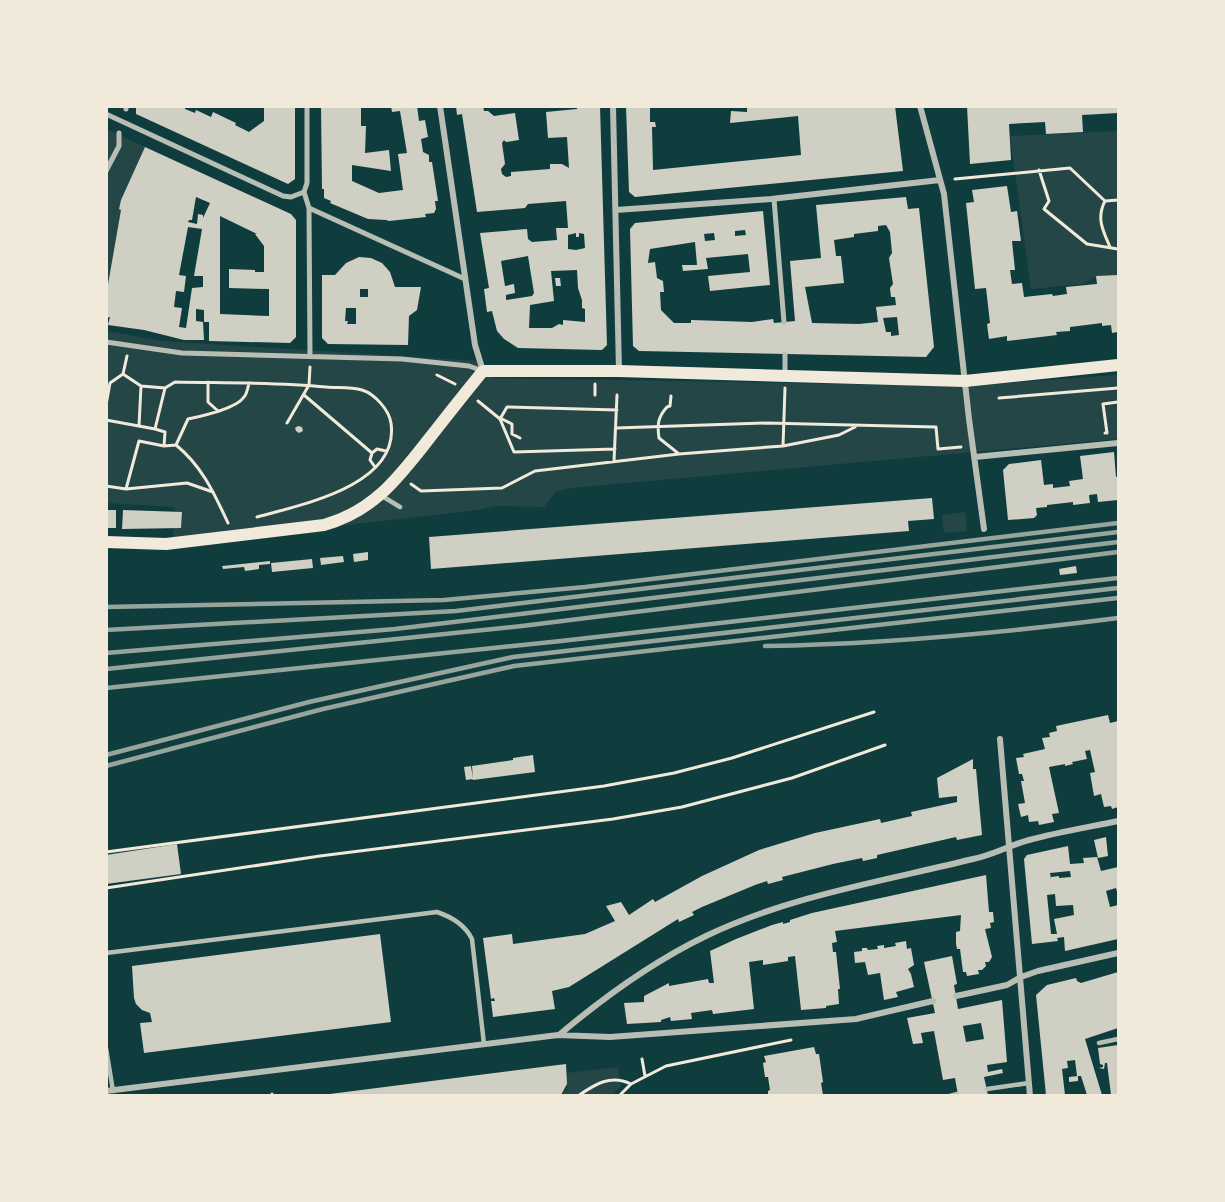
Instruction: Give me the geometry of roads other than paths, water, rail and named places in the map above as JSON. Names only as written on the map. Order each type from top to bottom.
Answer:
[{"type":"main road","points":[[106,542],[166,544],[324,525],[340,521],[386,498],[398,478],[483,371],[619,371],[965,381],[1119,365]]},
{"type":"street","points":[[307,106],[307,183],[304,192],[309,208],[310,356]]},
{"type":"street","points":[[440,106],[475,345],[483,371]]},
{"type":"street","points":[[613,106],[619,371]]},
{"type":"street","points":[[920,106],[944,194],[984,529]]},
{"type":"street","points":[[106,114],[283,196],[291,197],[304,192]]},
{"type":"street","points":[[106,171],[119,146],[119,133]]},
{"type":"street","points":[[616,210],[774,199],[940,180]]},
{"type":"street","points":[[774,199],[784,322]]},
{"type":"street","points":[[309,208],[465,279]]},
{"type":"street","points":[[106,342],[182,353],[402,359],[466,366],[483,371]]},
{"type":"street","points":[[785,354],[785,376]]},
{"type":"street","points":[[975,457],[1119,443]]},
{"type":"street","points":[[1000,739],[1030,1095]]},
{"type":"street","points":[[558,1035],[585,1012],[642,971],[718,930],[801,900],[988,856],[1027,841],[1119,821]]},
{"type":"street","points":[[956,996],[1007,985],[1021,977],[1119,953]]},
{"type":"street","points":[[110,1091],[558,1035],[610,1037],[856,1018],[933,1001]]},
{"type":"lane","points":[[386,498],[400,507]]},
{"type":"lane","points":[[106,954],[437,912],[448,915],[467,929],[472,939],[484,1044]]},
{"type":"lane","points":[[1100,1043],[1119,1039]]},
{"type":"lane","points":[[106,1048],[110,1091]]},
{"type":"lane","points":[[987,1089],[1029,1083]]},
{"type":"lane","points":[[950,1095],[957,1094]]},
{"type":"railway","points":[[106,607],[444,600],[585,587],[1118,523]]},
{"type":"railway","points":[[106,630],[456,611],[1118,532]]},
{"type":"railway","points":[[106,653],[395,629],[1118,542]]},
{"type":"railway","points":[[106,669],[522,626],[1118,552]]},
{"type":"railway","points":[[106,688],[561,641],[1118,578]]},
{"type":"railway","points":[[106,755],[309,702],[513,657],[1118,588]]},
{"type":"railway","points":[[106,766],[323,709],[514,666],[1118,598]]},
{"type":"railway","points":[[765,646],[942,637],[1118,618]]}]
